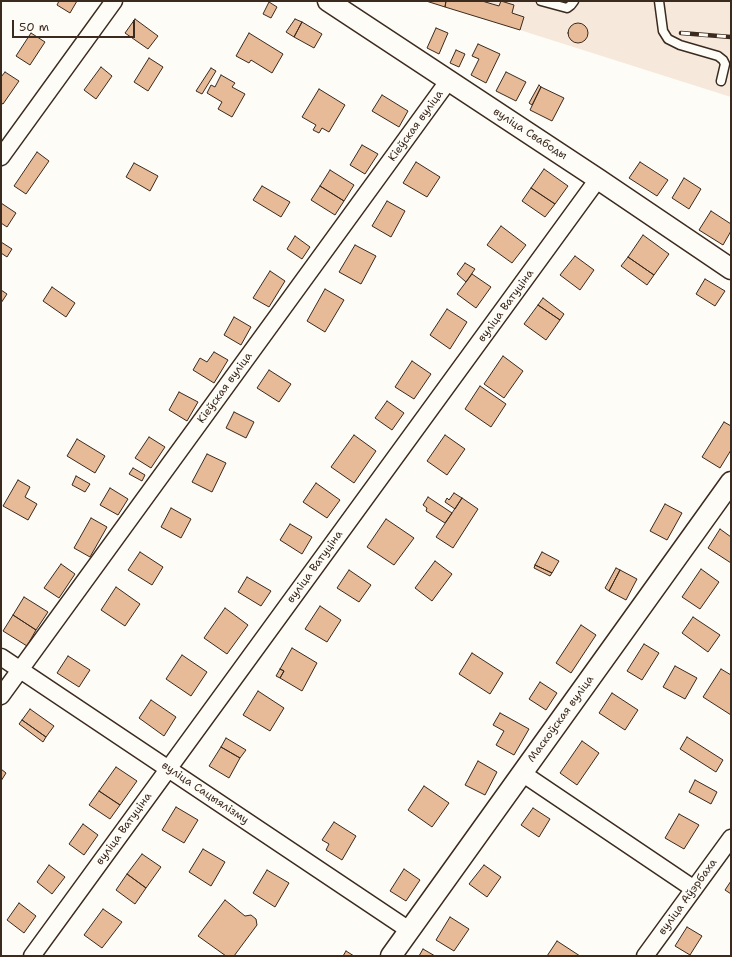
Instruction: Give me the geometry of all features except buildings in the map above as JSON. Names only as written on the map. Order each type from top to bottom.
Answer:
[{"type":"street","points":[[1,157],[114,1]]},
{"type":"street","name":"вуліца Свабоды","points":[[328,1],[598,179],[731,269]]},
{"type":"street","name":"Кіеўская вуліца","points":[[1,696],[449,80]]},
{"type":"street","name":"вуліца Ватуціна","points":[[32,956],[598,179]]},
{"type":"street","name":"Маскоўская вуліца","points":[[391,956],[731,482]]},
{"type":"street","name":"вуліца Сацыялізму","points":[[1,657],[410,930]]},
{"type":"street","points":[[522,773],[694,889]]},
{"type":"street","name":"вуліца Аўэрбаха","points":[[645,956],[731,838]]},
{"type":"lane","points":[[541,1],[567,8],[572,5],[574,1]]},
{"type":"lane","points":[[659,1],[663,31],[668,39],[680,45],[718,56],[723,60],[726,64],[720,81]]},
{"type":"shaded area","points":[[426,1],[731,1],[731,97],[520,30]]},
{"type":"railway","points":[[681,33],[731,37]]}]
